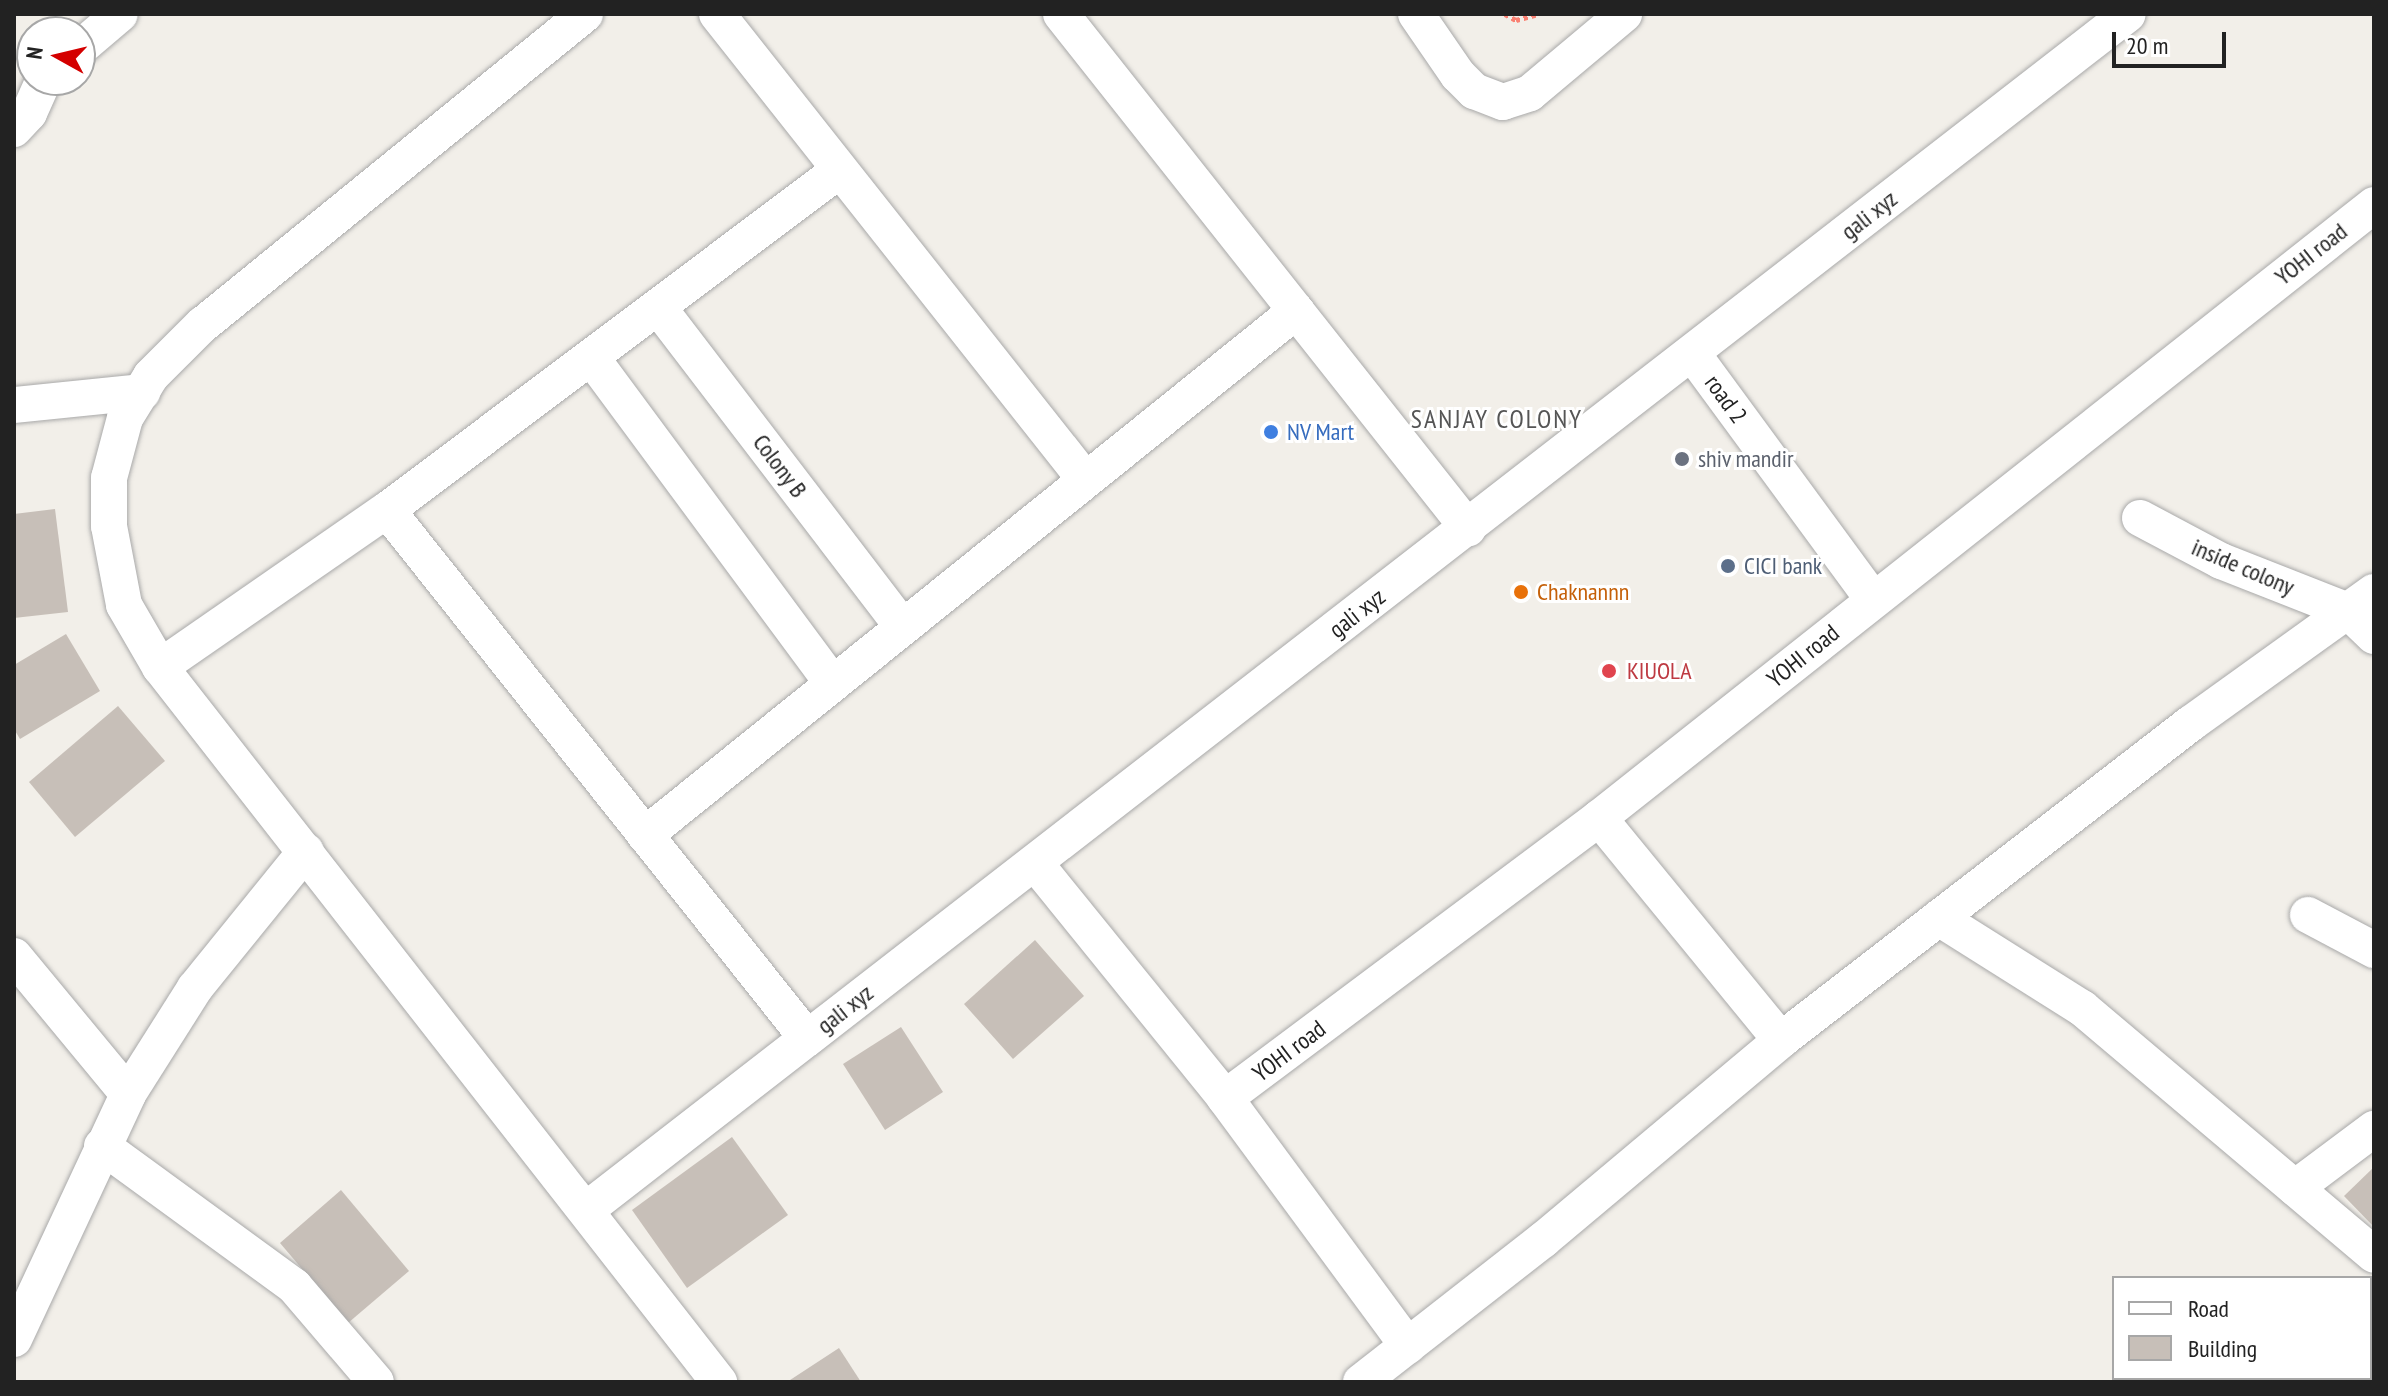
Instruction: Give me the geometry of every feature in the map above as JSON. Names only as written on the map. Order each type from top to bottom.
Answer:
[{"type":"street","points":[[96,34],[120,14]]},
{"type":"street","points":[[585,14],[203,324],[142,392],[125,418],[109,478],[109,526],[124,605],[160,667],[719,1382]]},
{"type":"street","points":[[717,14],[837,172],[1084,478]]},
{"type":"street","points":[[1416,14],[1458,75],[1474,91],[1503,102],[1530,93],[1624,14]]},
{"type":"street","name":"gali xyz","points":[[586,1210],[2128,14]]},
{"type":"street","points":[[1067,16],[1468,528]]},
{"type":"street","points":[[14,129],[29,113],[37,96]]},
{"type":"street","points":[[160,667],[387,510],[837,172]]},
{"type":"street","name":"YOHI road","points":[[1225,1098],[1599,818],[2374,205]]},
{"type":"street","name":"Colony B","points":[[658,307],[902,626]]},
{"type":"street","points":[[645,835],[1084,478],[1296,311]]},
{"type":"street","name":"road 2","points":[[1692,353],[1873,599]]},
{"type":"street","points":[[591,357],[832,683]]},
{"type":"street","points":[[14,405],[142,392]]},
{"type":"street","points":[[387,510],[807,1038]]},
{"type":"street","name":"inside colony","points":[[2140,518],[2221,561],[2361,602]]},
{"type":"street","points":[[1361,1382],[1781,1040],[2190,724],[2361,602],[2374,636]]},
{"type":"street","points":[[1599,818],[1781,1040]]},
{"type":"street","points":[[14,1339],[128,1094],[195,988],[306,851]]},
{"type":"street","points":[[1035,863],[1225,1098],[1408,1346]]},
{"type":"street","points":[[2308,915],[2374,950]]},
{"type":"street","points":[[1939,918],[2082,1008],[2374,1255]]},
{"type":"street","points":[[14,956],[128,1094]]},
{"type":"street","points":[[2295,1188],[2374,1129]]},
{"type":"street","points":[[102,1146],[294,1286],[376,1382]]},
{"type":"path","points":[[1505,14],[1516,20],[1538,14]]},
{"type":"building","points":[[55,509],[68,612],[14,618],[14,514]]},
{"type":"building","points":[[66,634],[100,691],[20,739],[14,729],[14,665]]},
{"type":"building","points":[[118,706],[165,761],[75,837],[29,782]]},
{"type":"building","points":[[1035,940],[1084,996],[1013,1059],[964,1004]]},
{"type":"building","points":[[901,1027],[943,1092],[885,1130],[843,1064]]},
{"type":"building","points":[[732,1137],[788,1215],[687,1288],[632,1210]]},
{"type":"building","points":[[2374,1167],[2374,1227],[2344,1196]]},
{"type":"building","points":[[341,1190],[409,1271],[348,1323],[280,1243]]},
{"type":"building","points":[[839,1348],[861,1382],[787,1382]]},
{"type":"place","name":"NV Mart","points":[[1271,432]]},
{"type":"place","name":"shiv mandir","points":[[1682,459]]},
{"type":"place","name":"CICI bank","points":[[1728,566]]},
{"type":"place","name":"Chaknannn","points":[[1521,592]]},
{"type":"place","name":"KIUOLA","points":[[1609,671]]},
{"type":"district","name":"SANJAY COLONY","points":[[1497,419]]}]
